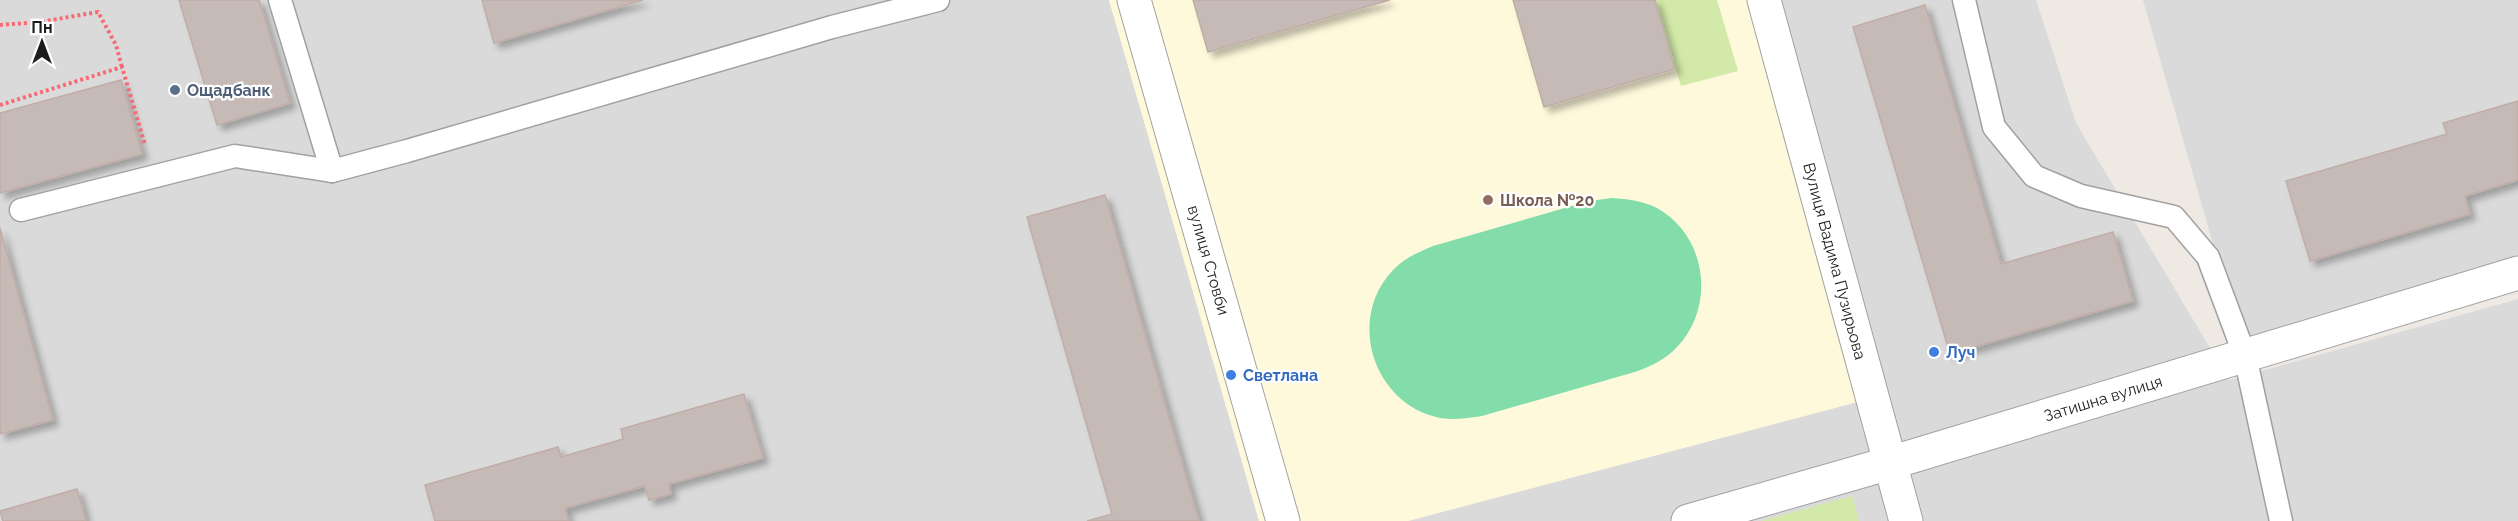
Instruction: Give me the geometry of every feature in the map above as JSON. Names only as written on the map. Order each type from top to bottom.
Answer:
[{"type":"street","name":"вулиця Стовби","points":[[1134,0],[1283,521]]},
{"type":"street","name":"Вулиця Вадима Пузирьова","points":[[1764,0],[1906,521]]},
{"type":"street","name":"Затишна вулиця","points":[[1688,521],[1890,463],[2518,273]]},
{"type":"lane","points":[[280,0],[332,171]]},
{"type":"lane","points":[[21,210],[235,156],[332,171],[429,145],[832,27],[938,0]]},
{"type":"lane","points":[[1964,0],[1994,127],[2034,176],[2081,195],[2174,217],[2208,257],[2245,356],[2281,521]]},
{"type":"path","points":[[0,25],[40,22],[98,12],[116,45],[154,176]]},
{"type":"path","points":[[0,105],[122,67]]},
{"type":"shaded area","points":[[0,0],[1109,0],[1259,521],[0,521]]},
{"type":"shaded area","name":"Школа №20","points":[[1109,0],[1752,0],[1865,400],[1408,521],[1259,521]]},
{"type":"shaded area","points":[[1752,0],[2036,0],[2076,123],[2229,380],[2518,299],[2518,521],[1408,521],[1865,400]]},
{"type":"shaded area","points":[[2143,0],[2518,0],[2518,263],[2251,342],[2215,251]]},
{"type":"green space","points":[[1655,0],[1717,0],[1738,71],[1681,86]]},
{"type":"green space","points":[[1612,198],[1635,201],[1657,208],[1674,220],[1687,236],[1696,253],[1701,292],[1697,312],[1689,330],[1673,351],[1638,371],[1482,416],[1454,419],[1436,417],[1414,408],[1396,394],[1382,376],[1373,356],[1370,333],[1371,311],[1379,289],[1397,266],[1433,246],[1589,201]]},
{"type":"green space","points":[[1852,496],[1859,521],[1761,521]]},
{"type":"building","points":[[179,0],[259,0],[290,103],[217,125]]},
{"type":"building","points":[[482,0],[643,0],[494,43]]},
{"type":"building","points":[[1193,0],[1390,0],[1208,52]]},
{"type":"building","points":[[1513,0],[1655,0],[1675,69],[1544,107]]},
{"type":"building","points":[[1925,5],[2001,264],[2113,232],[2133,301],[1950,354],[1853,27]]},
{"type":"building","points":[[121,80],[142,154],[0,193],[0,113]]},
{"type":"building","points":[[2518,101],[2518,180],[2465,196],[2470,214],[2310,261],[2286,181],[2447,134],[2443,123]]},
{"type":"building","points":[[1105,195],[1199,521],[1087,521],[1112,514],[1027,217]]},
{"type":"building","points":[[0,228],[53,420],[0,434]]},
{"type":"building","points":[[744,394],[763,458],[669,484],[671,494],[649,500],[645,486],[565,508],[569,521],[435,521],[425,485],[558,447],[561,457],[623,439],[621,429]]},
{"type":"building","points":[[77,489],[86,521],[3,521],[0,511]]},
{"type":"place","name":"Ощадбанк","points":[[175,90]]},
{"type":"place","name":"Школа №20","points":[[1488,200]]},
{"type":"place","name":"Луч","points":[[1934,352]]},
{"type":"place","name":"Светлана","points":[[1231,375]]}]
